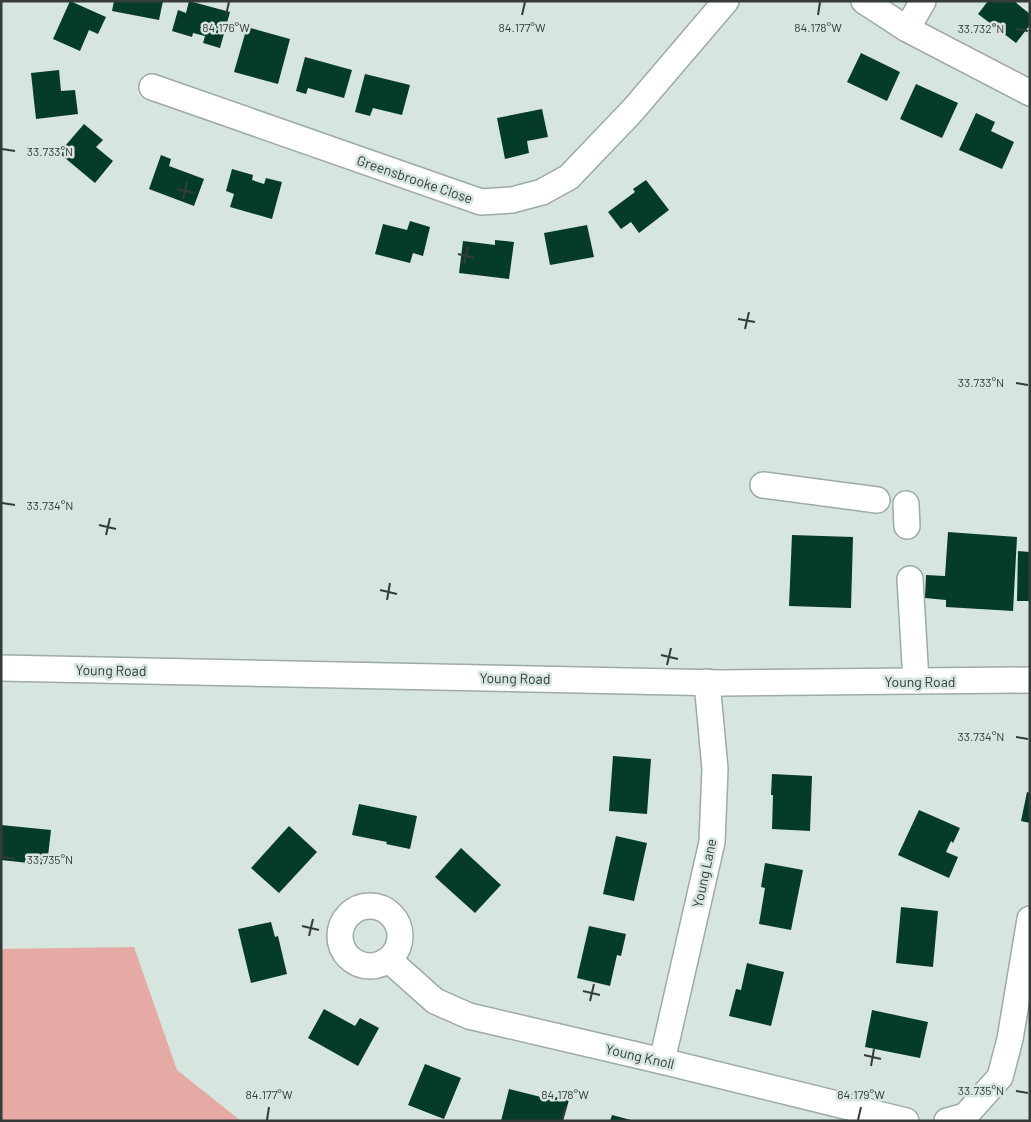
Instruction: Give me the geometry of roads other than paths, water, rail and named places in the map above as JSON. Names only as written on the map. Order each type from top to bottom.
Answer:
[{"type":"street","name":"Greensbrooke Close","points":[[152,87],[481,202],[512,200],[542,192],[569,177],[634,110],[726,1]]},
{"type":"street","points":[[864,1],[907,29],[1030,93]]},
{"type":"street","points":[[907,29],[922,1]]},
{"type":"street","points":[[762,485],[877,500]]},
{"type":"street","points":[[910,579],[916,681]]},
{"type":"street","name":"Young Road","points":[[1,668],[707,682],[1030,680]]},
{"type":"street","name":"Young Lane","points":[[662,1061],[712,842],[715,769],[707,682]]},
{"type":"street","points":[[947,1121],[965,1116],[1000,1077],[1010,1039],[1030,919]]},
{"type":"street","name":"Young Knoll","points":[[389,960],[435,1001],[469,1016],[906,1121]]}]
